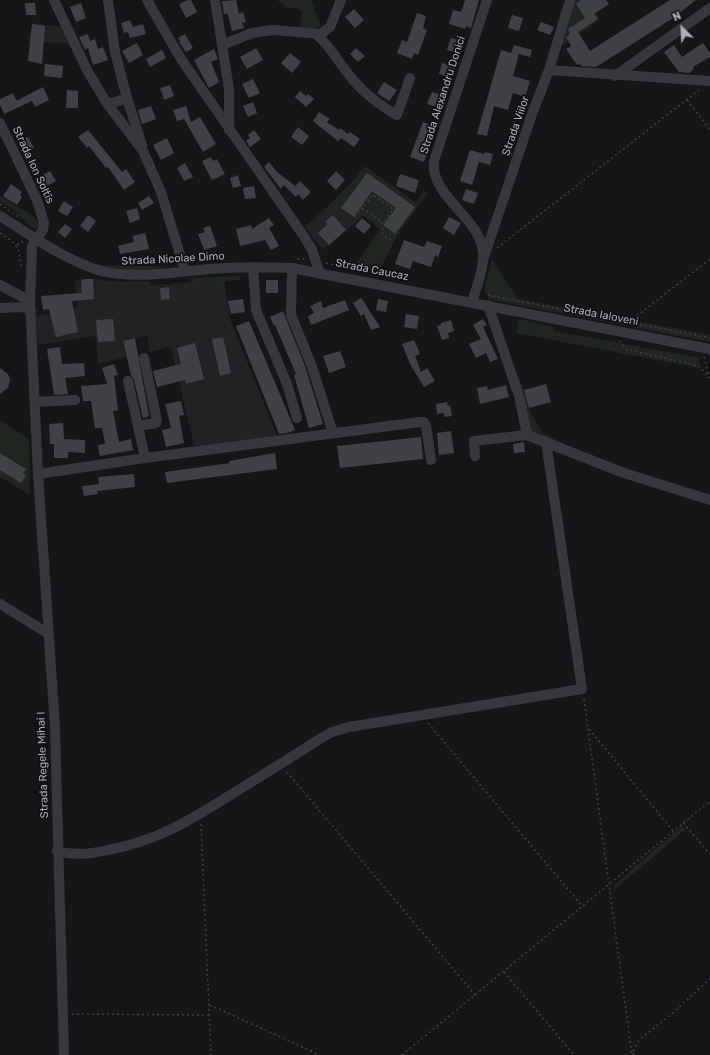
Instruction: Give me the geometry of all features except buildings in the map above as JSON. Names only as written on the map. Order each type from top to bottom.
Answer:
[{"type":"street","points":[[54,0],[87,70],[106,102],[144,151]]},
{"type":"street","points":[[108,0],[115,52],[127,98],[144,151],[161,192],[186,271]]},
{"type":"street","name":"Strada Caucaz","points":[[147,0],[181,59],[305,238],[312,250],[319,272],[473,300],[488,305]]},
{"type":"street","points":[[215,0],[230,99],[229,130]]},
{"type":"street","points":[[222,45],[252,33],[273,30],[317,35],[327,31],[330,27],[341,0]]},
{"type":"street","name":"Strada Alexandru Donici","points":[[473,300],[483,260],[479,239],[473,227],[439,185],[433,171],[437,154],[486,0]]},
{"type":"street","name":"Strada Viilor","points":[[483,260],[532,114],[549,70],[570,0]]},
{"type":"street","points":[[615,76],[710,8]]},
{"type":"street","points":[[317,35],[328,45],[346,70],[364,91],[377,104],[397,115],[410,78]]},
{"type":"street","points":[[549,70],[615,76],[710,81]]},
{"type":"street","points":[[106,102],[112,103],[127,98]]},
{"type":"street","name":"Strada Ion Soltîs","points":[[0,123],[42,213],[44,223],[43,230],[36,239]]},
{"type":"street","name":"Strada Nicolae Dimo","points":[[0,216],[36,239],[80,263],[99,270],[131,274],[252,267],[292,268],[319,272]]},
{"type":"street","points":[[36,239],[32,246],[31,305],[38,474],[144,458],[424,422],[431,460]]},
{"type":"street","points":[[252,267],[256,310],[287,384],[297,418]]},
{"type":"street","points":[[292,268],[291,315],[311,364],[333,433]]},
{"type":"street","points":[[0,285],[31,305]]},
{"type":"street","points":[[0,308],[23,307],[31,305]]},
{"type":"street","points":[[488,305],[519,396],[527,435]]},
{"type":"street","name":"Strada Ialoveni","points":[[488,305],[706,348]]},
{"type":"street","points":[[138,426],[156,423],[157,421],[144,358]]},
{"type":"street","points":[[128,381],[144,458]]},
{"type":"street","points":[[35,402],[75,400]]},
{"type":"street","points":[[475,456],[474,441],[527,435],[624,473],[710,500]]},
{"type":"street","points":[[57,851],[72,855],[124,847],[166,833],[201,814],[332,732],[349,727],[420,714],[582,689],[546,442]]},
{"type":"street","name":"Strada Regele Mihai I","points":[[38,474],[55,734],[57,851],[64,1055]]},
{"type":"street","points":[[0,604],[49,634]]},
{"type":"path","points":[[483,260],[710,81]]},
{"type":"path","points":[[687,100],[710,130]]},
{"type":"path","points":[[355,217],[373,195],[393,209],[383,223],[383,234],[391,240]]},
{"type":"path","points":[[362,208],[383,223]]},
{"type":"path","points":[[0,233],[16,243],[20,255],[21,270]]},
{"type":"path","points":[[17,246],[24,241]]},
{"type":"path","points":[[629,322],[710,259]]},
{"type":"path","points":[[473,300],[492,294],[710,338]]},
{"type":"path","points":[[614,329],[625,349],[699,366],[710,380]]},
{"type":"path","points":[[706,348],[710,380]]},
{"type":"path","points":[[582,689],[589,729],[633,1054]]},
{"type":"path","points":[[420,714],[583,907]]},
{"type":"path","points":[[589,729],[673,831]]},
{"type":"path","points":[[280,764],[475,996]]},
{"type":"path","points":[[402,1055],[710,801]]},
{"type":"path","points":[[201,814],[211,1055]]},
{"type":"path","points":[[683,823],[710,854]]},
{"type":"path","points":[[504,972],[574,1055]]},
{"type":"path","points":[[633,1054],[639,1040],[710,980]]},
{"type":"path","points":[[210,1005],[320,1055]]},
{"type":"path","points":[[62,1014],[210,1015]]},
{"type":"shaded area","points":[[277,0],[311,0],[321,27],[300,29],[302,12],[299,9],[288,8]]},
{"type":"shaded area","points":[[574,0],[588,0],[600,20],[561,46]]},
{"type":"shaded area","points":[[32,23],[62,27],[69,44],[29,41]]},
{"type":"shaded area","points":[[365,166],[416,203],[423,191],[427,194],[397,236],[377,275],[353,268],[380,229],[363,215],[357,221],[332,202]]},
{"type":"shaded area","points":[[0,196],[31,215],[41,224],[38,231],[11,208],[0,202]]},
{"type":"shaded area","points":[[332,202],[357,221],[323,250],[305,227]]},
{"type":"shaded area","points":[[492,259],[518,299],[710,335],[710,342],[489,299],[484,291]]},
{"type":"shaded area","points":[[101,265],[174,267],[118,270]]},
{"type":"shaded area","points":[[239,276],[240,280],[225,281],[225,287],[218,288],[217,281],[191,283],[191,278]]},
{"type":"shaded area","points":[[93,279],[93,281],[117,287],[217,281],[218,288],[225,287],[230,319],[277,436],[194,446],[171,347],[150,352],[147,335],[123,341],[126,357],[98,364],[96,336],[38,345],[36,316],[78,308],[75,281]]},
{"type":"shaded area","points":[[93,279],[120,282],[149,281],[151,285],[117,287],[93,281]]},
{"type":"shaded area","points":[[519,319],[553,327],[555,331],[700,358],[699,368],[516,333]]},
{"type":"shaded area","points":[[516,371],[524,390],[531,415],[543,433],[586,455],[531,434]]},
{"type":"shaded area","points":[[0,420],[29,439],[30,495],[0,477]]},
{"type":"shaded area","points":[[682,826],[685,830],[614,890],[614,885]]}]
